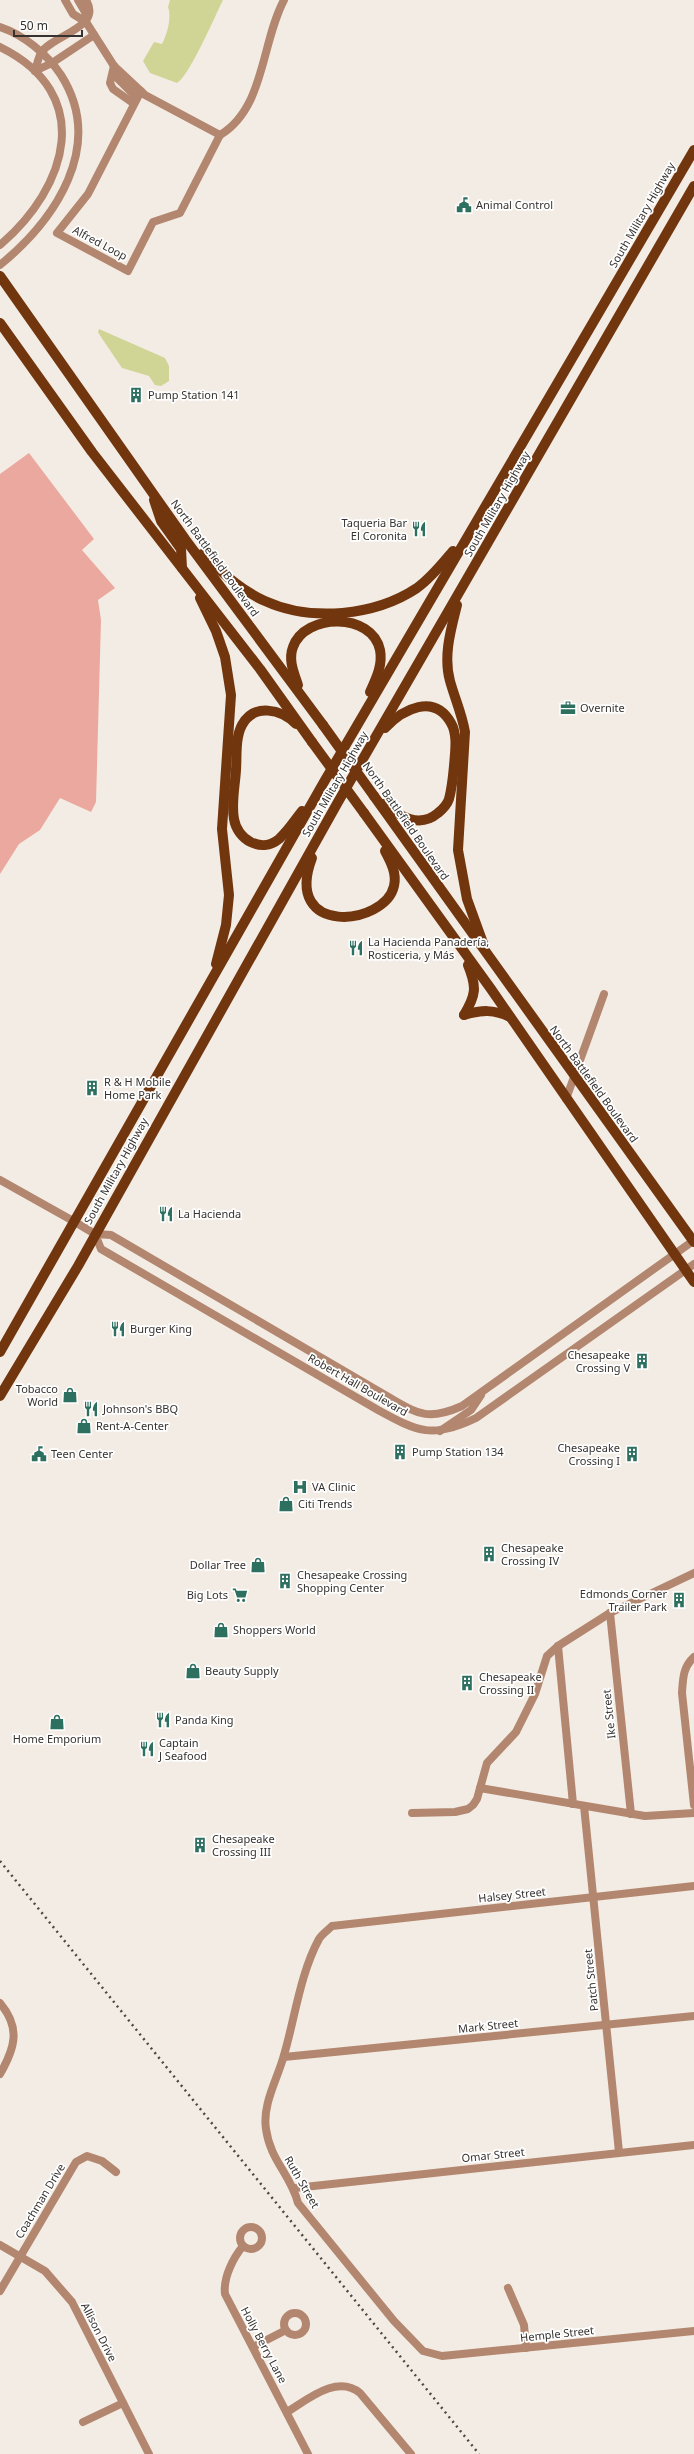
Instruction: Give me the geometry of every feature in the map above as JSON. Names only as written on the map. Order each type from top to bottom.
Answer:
[{"type":"main road","name":"South Military Highway","points":[[0,1352],[324,782],[694,150]]},
{"type":"main road","name":"South Military Highway","points":[[0,1396],[95,1234],[338,802],[694,186]]},
{"type":"main road","name":"North Battlefield Boulevard","points":[[0,276],[185,538],[374,796],[574,1077],[694,1241]]},
{"type":"main road","points":[[1,326],[92,452],[260,668],[510,1017],[694,1282]]},
{"type":"main road","points":[[150,489],[161,521],[181,549],[182,568]]},
{"type":"main road","points":[[185,538],[234,582],[266,602],[305,612],[345,612],[380,606],[418,587],[436,571],[482,510]]},
{"type":"main road","points":[[191,580],[216,631],[225,657],[231,695],[222,830],[229,895],[226,925],[209,984]]},
{"type":"main road","points":[[460,593],[448,644],[447,663],[450,681],[462,715],[465,732],[458,850],[467,899],[484,945],[496,968]]},
{"type":"main road","points":[[307,704],[294,675],[290,658],[298,637],[306,629],[335,623],[353,623],[371,633],[380,651],[378,674],[350,738]]},
{"type":"main road","points":[[364,757],[386,727],[410,708],[422,706],[433,708],[444,714],[451,723],[455,734],[453,778],[449,800],[435,816],[420,820],[405,818],[374,796]]},
{"type":"main road","points":[[312,742],[294,722],[282,714],[262,710],[246,719],[239,735],[233,817],[235,827],[241,836],[249,842],[259,845],[269,844],[278,840],[324,782]]},
{"type":"main road","points":[[338,802],[320,839],[305,878],[308,897],[314,906],[324,914],[335,917],[348,917],[373,910],[382,905],[390,897],[394,887],[395,876],[392,865],[364,813]]},
{"type":"main road","points":[[461,948],[475,986],[474,1000],[464,1015],[481,1010],[493,1010],[510,1017]]},
{"type":"street","points":[[65,0],[73,14],[86,22]]},
{"type":"street","points":[[78,0],[85,12],[86,22],[114,66],[137,97]]},
{"type":"street","points":[[35,70],[42,52],[86,22],[90,11],[86,0]]},
{"type":"street","points":[[114,66],[110,83],[113,89],[137,97],[220,135],[237,122],[254,90],[271,33],[284,0]]},
{"type":"street","points":[[0,27],[42,52],[52,63],[67,86],[78,117],[79,134],[73,167],[60,197],[41,225],[19,250],[0,265]]},
{"type":"street","points":[[35,70],[52,63],[94,35]]},
{"type":"street","points":[[0,47],[16,55],[35,70],[49,89],[58,110],[62,132],[60,159],[49,185],[37,206],[22,224],[0,245]]},
{"type":"street","name":"Alfred Loop","points":[[137,97],[88,194],[57,233],[128,271],[153,222],[180,213],[220,135]]},
{"type":"street","points":[[566,1099],[604,994]]},
{"type":"street","name":"Robert Hall Boulevard","points":[[0,1180],[95,1234],[111,1235],[413,1411],[430,1416],[444,1414],[462,1406],[694,1241]]},
{"type":"street","name":"Robert Hall Boulevard","points":[[95,1234],[101,1248],[378,1410],[405,1425],[420,1430],[439,1432],[453,1429],[476,1418],[694,1264]]},
{"type":"street","points":[[439,1432],[471,1410],[482,1392]]},
{"type":"street","points":[[412,1813],[455,1812],[468,1809],[477,1799],[487,1763],[516,1732],[535,1694],[544,1660],[558,1646],[610,1613],[694,1573]]},
{"type":"street","name":"Ike Street","points":[[610,1613],[631,1814]]},
{"type":"street","points":[[558,1646],[573,1804]]},
{"type":"street","points":[[694,1657],[686,1665],[683,1675],[682,1693],[694,1805]]},
{"type":"street","points":[[480,1788],[631,1814],[653,1816],[694,1813]]},
{"type":"street","name":"Patch Street","points":[[584,1806],[619,2152]]},
{"type":"street","name":"Halsey Street","points":[[332,1926],[694,1886]]},
{"type":"street","name":"Ruth Street","points":[[332,1926],[320,1938],[308,1966],[284,2057],[270,2097],[266,2127],[270,2148],[280,2169],[295,2188],[298,2203],[394,2321],[423,2351]]},
{"type":"street","points":[[0,2003],[14,2030],[12,2048],[0,2074]]},
{"type":"street","name":"Mark Street","points":[[284,2057],[694,2016]]},
{"type":"street","name":"Omar Street","points":[[295,2188],[694,2145]]},
{"type":"street","name":"Coachman Drive","points":[[0,2291],[76,2162],[87,2156],[102,2161],[116,2172]]},
{"type":"street","name":"Allison Drive","points":[[0,2245],[45,2271],[72,2302],[149,2454]]},
{"type":"street","name":"Holly Berry Lane","points":[[243,2246],[236,2254],[224,2285],[225,2294],[308,2454]]},
{"type":"street","points":[[508,2288],[524,2325],[526,2348]]},
{"type":"street","points":[[253,2347],[286,2330]]},
{"type":"street","name":"Hemple Street","points":[[423,2351],[442,2356],[694,2331]]},
{"type":"street","points":[[287,2412],[331,2388],[350,2387],[360,2393],[411,2454]]},
{"type":"street","points":[[83,2422],[123,2403]]},
{"type":"shaded area","points":[[170,0],[223,0],[195,58],[188,70],[177,83],[150,73],[143,61],[154,42],[162,44],[164,40],[169,21],[168,7]]},
{"type":"shaded area","points":[[99,329],[165,358],[169,366],[169,381],[161,386],[155,385],[149,376],[122,368],[98,332]]},
{"type":"shaded area","points":[[29,453],[94,539],[82,550],[115,588],[98,600],[101,620],[96,802],[91,812],[60,798],[40,830],[19,844],[0,874],[0,474]]},
{"type":"railway","points":[[0,1861],[479,2454]]},
{"type":"place","name":"Animal Control","points":[[464,205]]},
{"type":"place","name":"Pump Station 141","points":[[136,395]]},
{"type":"place","name":"Taqueria Bar El Coronita","points":[[419,529]]},
{"type":"place","name":"Overnite","points":[[568,708]]},
{"type":"place","name":"La Hacienda Panadería, Rosticeria, y Más","points":[[356,948]]},
{"type":"place","name":"R & H Mobile Home Park","points":[[92,1088]]},
{"type":"place","name":"La Hacienda","points":[[166,1214]]},
{"type":"place","name":"Burger King","points":[[118,1329]]},
{"type":"place","name":"Chesapeake Crossing V","points":[[642,1361]]},
{"type":"place","name":"Tobacco World","points":[[70,1395]]},
{"type":"place","name":"Johnson's BBQ","points":[[91,1409]]},
{"type":"place","name":"Rent-A-Center","points":[[84,1426]]},
{"type":"place","name":"Pump Station 134","points":[[400,1452]]},
{"type":"place","name":"Teen Center","points":[[39,1454]]},
{"type":"place","name":"Chesapeake Crossing I","points":[[632,1454]]},
{"type":"place","name":"VA Clinic","points":[[300,1487]]},
{"type":"place","name":"Citi Trends","points":[[286,1504]]},
{"type":"place","name":"Chesapeake Crossing IV","points":[[489,1554]]},
{"type":"place","name":"Dollar Tree","points":[[258,1565]]},
{"type":"place","name":"Chesapeake Crossing Shopping Center","points":[[285,1581]]},
{"type":"place","name":"Big Lots","points":[[240,1595]]},
{"type":"place","name":"Edmonds Corner Trailer Park","points":[[679,1600]]},
{"type":"place","name":"Shoppers World","points":[[221,1630]]},
{"type":"place","name":"Beauty Supply","points":[[193,1671]]},
{"type":"place","name":"Chesapeake Crossing II","points":[[467,1683]]},
{"type":"place","name":"Panda King","points":[[163,1720]]},
{"type":"place","name":"Home Emporium","points":[[57,1722]]},
{"type":"place","name":"Captain J Seafood","points":[[147,1749]]},
{"type":"place","name":"Chesapeake Crossing III","points":[[200,1845]]}]
